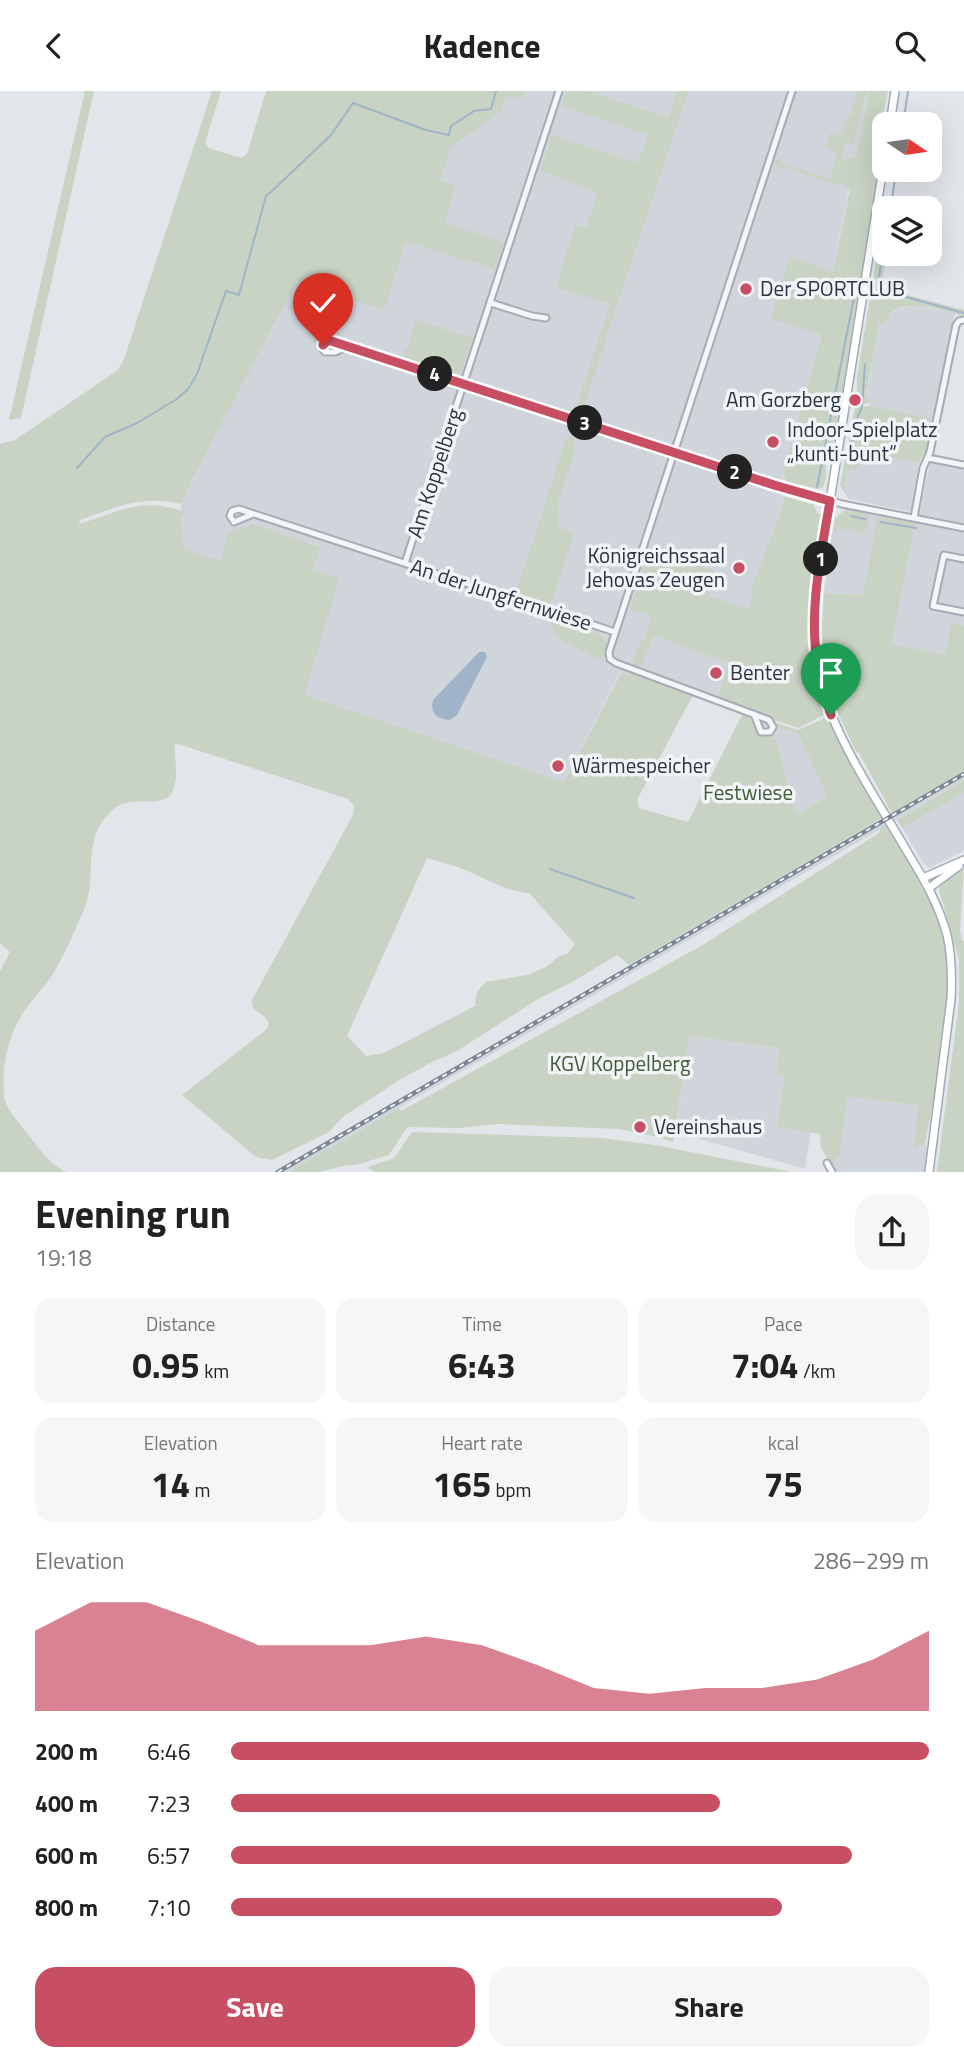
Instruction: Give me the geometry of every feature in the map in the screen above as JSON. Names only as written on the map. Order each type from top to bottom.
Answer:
[{"type":"main road","points":[[892,112],[895,91]]},
{"type":"main road","points":[[881,182],[815,595],[816,650],[824,694],[840,734],[929,888],[946,933],[952,984],[929,1172]]},
{"type":"main road","points":[[923,878],[964,861]]},
{"type":"main road","points":[[929,888],[964,861]]},
{"type":"street","name":"Am Koppelberg","points":[[405,563],[559,91]]},
{"type":"street","points":[[615,632],[792,91]]},
{"type":"street","points":[[491,303],[547,319]]},
{"type":"street","points":[[914,517],[956,325],[964,320]]},
{"type":"street","points":[[347,347],[774,485],[830,501],[964,528]]},
{"type":"street","points":[[929,455],[964,465]]},
{"type":"street","name":"An der Jungfernwiese","points":[[253,514],[615,632],[609,652],[613,661],[754,714]]},
{"type":"street","points":[[964,559],[944,555],[933,607],[964,612]]},
{"type":"street","points":[[827,1163],[832,1172]]},
{"type":"shaded area","points":[[387,91],[869,91],[820,333],[821,339],[783,469],[784,481],[787,482],[784,500],[718,695],[770,715],[775,720],[776,727],[798,734],[827,796],[797,815],[774,733],[761,735],[747,715],[632,673],[629,676],[620,673],[564,782],[184,656],[181,504],[297,281]]},
{"type":"shaded area","points":[[916,306],[955,313],[934,420],[870,407],[866,396],[879,322],[898,309]]},
{"type":"shaded area","points":[[861,451],[919,463],[911,512],[849,499],[845,486],[848,469],[857,470]]},
{"type":"shaded area","points":[[930,462],[964,468],[964,625],[951,622],[945,655],[892,645],[915,523]]},
{"type":"shaded area","points":[[846,509],[877,516],[863,595],[824,593],[835,518]]},
{"type":"shaded area","points":[[964,772],[964,780],[903,816],[288,1172],[273,1172]]},
{"type":"shaded area","points":[[964,793],[964,851],[929,868],[902,828]]},
{"type":"shaded area","points":[[690,1036],[779,1048],[776,1075],[784,1076],[777,1127],[811,1132],[805,1169],[675,1132]]},
{"type":"shaded area","points":[[847,1097],[919,1105],[914,1148],[925,1143],[925,1172],[835,1172],[831,1165],[840,1156]]},
{"type":"green space","points":[[85,91],[94,91],[21,418],[9,420]]},
{"type":"green space","name":"Festwiese","points":[[212,91],[221,91],[205,143],[209,148],[241,158],[247,154],[266,91],[524,91],[521,100],[505,96],[500,112],[451,147],[440,180],[456,186],[444,223],[504,243],[495,269],[406,241],[384,310],[297,281],[181,504],[153,501],[129,504],[80,520],[79,524],[131,508],[156,505],[184,512],[181,519],[183,549],[220,561],[230,531],[253,524],[320,547],[313,569],[339,579],[304,695],[564,782],[621,673],[629,676],[632,673],[693,695],[637,800],[639,808],[688,822],[743,713],[753,721],[758,733],[764,736],[774,733],[797,815],[827,796],[798,734],[776,727],[776,723],[798,730],[827,717],[830,718],[884,817],[629,965],[617,955],[538,999],[457,1051],[401,1079],[344,1116],[329,1132],[272,1160],[256,1157],[182,1095],[267,1029],[267,1019],[253,1008],[252,1000],[353,815],[354,806],[348,799],[175,743],[176,778],[170,796],[159,801],[121,804],[101,823],[93,843],[88,900],[84,910],[56,969],[17,1024],[6,1056],[3,1080],[7,1105],[44,1155],[67,1172],[0,1172],[0,971],[10,952],[0,943],[0,444],[15,440],[118,370],[124,359]],"holes":[[[427,858],[460,868],[504,887],[529,893],[575,944],[567,954],[559,956],[546,967],[527,975],[486,982],[477,992],[475,1006],[384,1053],[366,1056],[347,1036]]]},
{"type":"green space","points":[[566,91],[587,91],[669,118],[678,91],[688,91],[582,412],[575,410],[610,304],[556,287],[575,225],[586,228],[598,192],[540,171],[552,135],[638,163],[648,135],[561,106]]},
{"type":"green space","points":[[858,91],[866,91],[854,144],[845,142],[842,158],[844,160],[856,157],[869,91],[888,91],[884,112],[872,112],[872,182],[878,182],[875,196],[872,196],[872,218],[837,431],[826,461],[826,478],[823,487],[818,489],[785,481],[783,469],[821,339],[820,334],[771,319],[790,257],[833,271],[850,189],[837,182],[836,185],[785,167],[783,170],[774,166],[776,159],[781,160],[781,163],[830,179],[838,152],[825,148],[830,133],[839,136]]},
{"type":"green space","points":[[875,266],[885,266],[881,286],[964,310],[964,316],[943,310],[908,306],[890,314],[884,323],[879,323],[866,393],[870,403],[857,404],[857,378]]},
{"type":"green space","points":[[416,320],[473,338],[462,370],[454,374],[403,358]]},
{"type":"green space","points":[[870,406],[932,419],[926,450],[919,463],[861,452],[857,471],[848,469],[845,486],[849,499],[840,485],[855,407]]},
{"type":"green space","points":[[567,436],[574,438],[572,447],[576,448],[558,503],[559,528],[574,533],[551,605],[516,593]]},
{"type":"green space","points":[[783,496],[814,505],[817,513],[823,515],[815,567],[812,614],[815,662],[828,713],[798,728],[718,696],[729,663],[654,635],[641,667],[632,664],[652,617],[630,609],[650,550],[715,571],[707,595],[748,609],[753,594],[750,593],[784,501]]},
{"type":"green space","points":[[846,509],[868,514],[868,524],[863,532],[857,535],[858,532],[838,528],[837,532],[834,532],[824,586],[835,518]]},
{"type":"green space","points":[[877,516],[915,523],[892,644],[945,655],[951,622],[964,625],[964,772],[892,813],[855,750],[834,704],[821,641],[824,593],[863,595]]},
{"type":"green space","points":[[551,620],[600,634],[608,646],[606,655],[603,658],[594,657],[558,638]]},
{"type":"green space","points":[[964,780],[964,793],[902,828],[897,820]]},
{"type":"green space","name":"KGV Koppelberg","points":[[888,824],[931,899],[947,949],[948,997],[940,1070],[925,1143],[914,1148],[918,1105],[847,1097],[840,1156],[831,1165],[821,1148],[820,1134],[777,1127],[784,1076],[776,1075],[779,1048],[690,1036],[673,1142],[619,1129],[499,1124],[458,1128],[409,1127],[389,1155],[319,1172],[288,1172],[399,1108],[401,1111],[701,946],[879,833],[881,828]]},
{"type":"green space","points":[[964,869],[960,931],[964,941],[964,1172],[937,1172],[959,1003],[959,959],[939,890],[941,884]]},
{"type":"green space","points":[[412,1132],[601,1138],[655,1145],[792,1172],[376,1172],[369,1169],[368,1167],[394,1158]]},
{"type":"water","points":[[479,652],[485,652],[487,657],[457,715],[450,720],[438,717],[433,712],[433,700]]},
{"type":"waterway","points":[[77,468],[105,437],[137,423],[177,399],[188,389],[197,374],[226,291],[239,295],[266,196],[331,135],[353,103],[426,130],[449,135],[451,126],[474,111],[491,109],[496,91]]},
{"type":"waterway","points":[[905,112],[908,91]]},
{"type":"waterway","points":[[893,196],[894,182]]},
{"type":"waterway","points":[[881,266],[877,289],[964,313]]},
{"type":"waterway","points":[[817,487],[856,287]]},
{"type":"waterway","points":[[850,450],[862,407],[865,364]]},
{"type":"waterway","points":[[851,516],[865,519]]},
{"type":"waterway","points":[[881,522],[916,528]]},
{"type":"waterway","points":[[550,869],[634,898]]},
{"type":"railway","points":[[278,1172],[964,774]]},
{"type":"place","name":"Der SPORTCLUB","points":[[746,289]]},
{"type":"place","name":"Am Gorzberg","points":[[855,400]]},
{"type":"place","name":"Indoor-Spielplatz „kunti-bunt“","points":[[773,442]]},
{"type":"place","name":"Königreichssaal Jehovas Zeugen","points":[[739,568]]},
{"type":"place","name":"Benter","points":[[716,673]]},
{"type":"place","name":"Wärmespeicher","points":[[558,766]]},
{"type":"place","name":"Vereinshaus","points":[[640,1127]]},
{"type":"route","points":[[323,345],[328,340],[830,501],[815,595],[815,630],[818,668],[831,715]]}]
